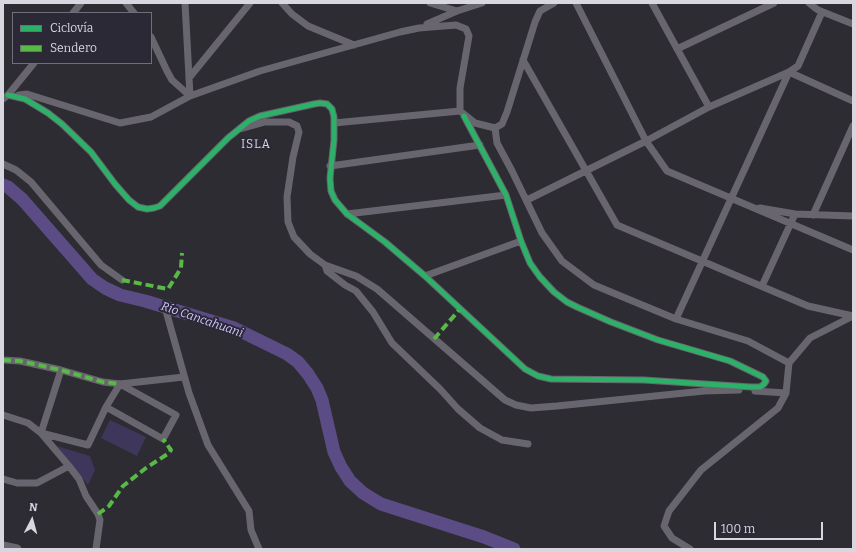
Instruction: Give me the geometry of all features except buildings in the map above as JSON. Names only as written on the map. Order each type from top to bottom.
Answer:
[{"type":"main road","points":[[3,546],[17,549]]},
{"type":"street","points":[[74,12],[81,3]]},
{"type":"street","points":[[126,3],[133,12]]},
{"type":"street","points":[[185,3],[190,96]]},
{"type":"street","points":[[189,78],[250,3]]},
{"type":"street","points":[[282,3],[292,14],[308,26],[354,45]]},
{"type":"street","points":[[430,3],[457,11]]},
{"type":"street","points":[[5,97],[27,94],[120,123],[151,117],[190,96],[260,71],[419,28],[457,11],[482,3]]},
{"type":"street","points":[[334,123],[462,114],[475,123],[495,128],[502,124],[535,22],[540,11],[554,3]]},
{"type":"street","points":[[576,3],[646,141],[667,171],[853,250]]},
{"type":"street","points":[[652,3],[710,107]]},
{"type":"street","points":[[677,49],[774,3]]},
{"type":"street","points":[[809,3],[822,12],[853,24]]},
{"type":"street","points":[[527,200],[646,141],[710,107],[789,72],[798,66],[822,12]]},
{"type":"street","points":[[5,97],[26,99],[62,124],[91,152],[129,200],[143,209],[160,206],[174,190],[238,130],[253,119],[320,103],[327,104],[332,109],[334,123],[334,140],[330,166],[330,191],[335,200],[347,214],[385,242],[425,276],[525,369],[538,376],[551,379],[644,380],[751,387],[760,387],[766,382],[761,376],[730,361],[658,340],[606,320],[567,302],[545,283],[530,263],[506,195],[462,114],[459,100],[469,36],[468,31],[464,27],[456,25],[419,28]]},
{"type":"street","points":[[152,39],[172,80],[190,96]]},
{"type":"street","points":[[523,60],[617,225],[808,306],[853,316]]},
{"type":"street","points":[[5,97],[33,64]]},
{"type":"street","points":[[789,72],[853,100]]},
{"type":"street","points":[[676,318],[789,72]]},
{"type":"street","points":[[238,130],[265,122],[289,122],[297,126],[299,132],[287,197],[288,222],[294,236],[310,254],[325,265],[356,276],[377,289],[504,400],[516,405],[531,408],[704,391],[750,390],[786,393]]},
{"type":"street","points":[[813,215],[853,126]]},
{"type":"street","points":[[495,128],[497,143],[527,200],[542,233],[562,262],[594,285],[676,318],[748,341],[789,363]]},
{"type":"street","points":[[330,166],[480,145]]},
{"type":"street","points":[[3,164],[16,170],[31,182],[101,264],[122,280]]},
{"type":"street","points":[[347,214],[506,195]]},
{"type":"street","points":[[748,206],[795,214],[853,216]]},
{"type":"street","points":[[762,286],[795,214]]},
{"type":"street","points":[[425,276],[521,241]]},
{"type":"street","points":[[325,265],[327,271],[345,285],[356,291],[373,312],[392,344],[440,389],[458,409],[480,428],[502,440],[528,444]]},
{"type":"street","points":[[166,311],[184,377],[208,445],[249,511],[251,530],[259,549]]},
{"type":"street","points":[[690,549],[672,538],[664,526],[669,512],[701,470],[778,408],[786,393],[789,363],[810,338],[853,316]]},
{"type":"street","points":[[3,360],[20,361],[61,370],[102,382],[120,384],[184,377]]},
{"type":"street","points":[[42,433],[61,370]]},
{"type":"street","points":[[42,433],[88,446],[106,407],[120,384]]},
{"type":"street","points":[[106,407],[163,439],[176,415],[120,384]]},
{"type":"street","points":[[3,415],[28,423],[42,433],[70,466],[79,479],[86,496],[98,514],[100,520],[96,549]]},
{"type":"street","points":[[3,479],[17,483],[37,483],[70,466]]},
{"type":"shaded area","points":[[110,420],[146,437],[137,456],[101,438]]},
{"type":"shaded area","points":[[57,446],[90,456],[95,470],[88,485]]},
{"type":"waterway","name":"Río Cancahuani","points":[[3,185],[8,187],[22,199],[92,279],[105,288],[120,295],[234,328],[287,354],[298,362],[317,388],[322,400],[334,452],[341,467],[350,481],[363,493],[381,504],[484,537],[514,549]]},
{"type":"marked path","points":[[122,280],[168,289],[181,268],[182,253]]},
{"type":"marked path","points":[[434,339],[460,309]]},
{"type":"marked path","points":[[3,360],[20,361],[61,370],[103,382],[120,384]]},
{"type":"marked path","points":[[98,514],[109,506],[123,486],[146,468],[169,453],[171,450],[163,439]]},
{"type":"cycle path","points":[[8,95],[25,99],[48,113],[62,124],[91,152],[129,200],[138,207],[147,209],[160,206],[228,138],[249,121],[260,116],[314,104],[327,104],[332,109],[334,117],[334,140],[330,178],[331,191],[335,200],[347,214],[385,242],[425,276],[525,369],[538,376],[551,379],[644,380],[751,387],[760,387],[764,384],[766,381],[763,377],[730,361],[658,340],[611,322],[567,302],[554,292],[540,277],[530,263],[506,195],[464,116]]},
{"type":"district","name":"ISLA","points":[[256,145]]}]
